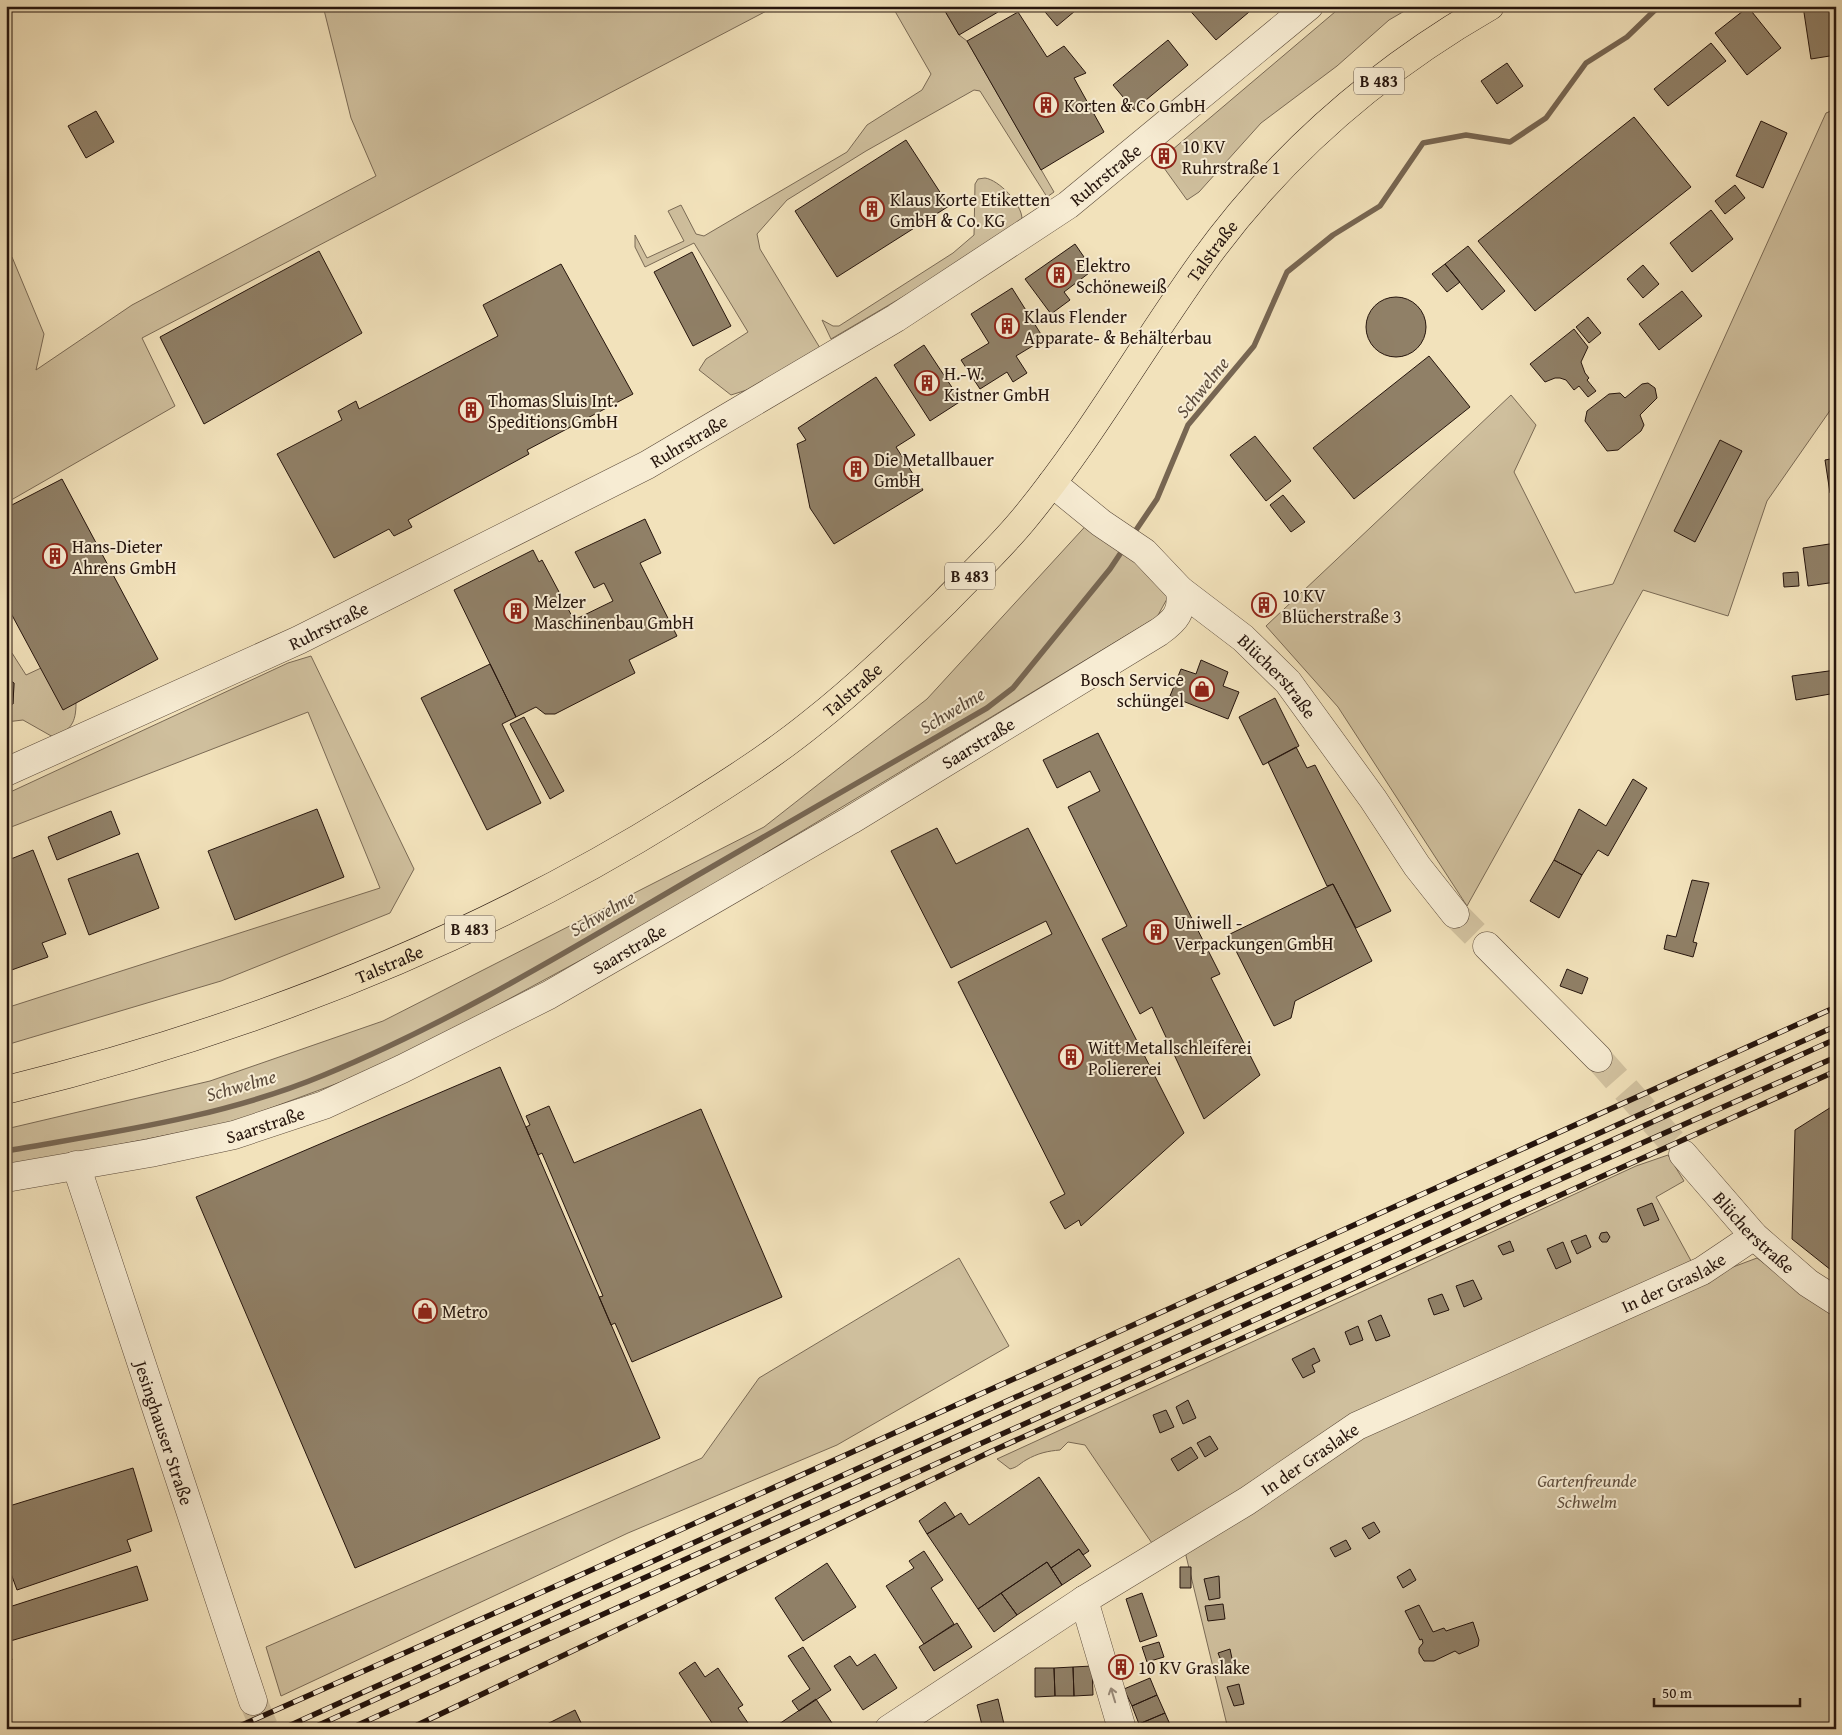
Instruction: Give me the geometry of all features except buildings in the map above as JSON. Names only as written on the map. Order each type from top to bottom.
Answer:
[{"type":"main road","name":"Talstraße","points":[[6,1090],[140,1053],[299,1001],[393,964],[478,925],[564,881],[641,838],[734,780],[810,725],[904,643],[1020,524],[1099,419],[1204,259],[1279,170],[1303,145],[1373,85],[1428,44],[1490,6]]},
{"type":"street","name":"Ruhrstraße","points":[[6,772],[299,640],[655,460],[896,318],[1068,204],[1309,6]]},
{"type":"street","name":"Blücherstraße","points":[[1052,483],[1119,536],[1144,552],[1180,590],[1243,638],[1288,682],[1374,799],[1417,866],[1455,914]]},
{"type":"street","name":"Saarstraße","points":[[6,1178],[150,1154],[234,1135],[324,1105],[402,1069],[549,995],[851,820],[1159,632],[1175,621],[1180,612],[1180,590]]},
{"type":"street","points":[[1487,946],[1598,1058]]},
{"type":"street","name":"Blücherstraße","points":[[1684,1154],[1754,1236],[1808,1282],[1836,1301]]},
{"type":"street","name":"Jesinghauser Straße","points":[[76,1165],[253,1701]]},
{"type":"street","name":"In der Graslake","points":[[889,1729],[1084,1600],[1247,1500],[1357,1426],[1702,1272],[1754,1236]]},
{"type":"street","points":[[1084,1600],[1122,1729]]},
{"type":"green space","points":[[323,6],[776,6],[142,338],[175,406],[6,503],[6,258],[12,257],[44,334],[36,370],[132,305],[376,176],[351,118]]},
{"type":"green space","points":[[892,6],[942,6],[959,35],[967,41],[1054,192],[1047,197],[980,91],[974,90],[866,151],[787,200],[757,234],[760,249],[820,348],[753,388],[731,395],[699,370],[706,359],[748,332],[694,243],[645,267],[635,247],[635,235],[647,258],[684,241],[668,211],[681,205],[696,234],[704,236],[847,152],[867,125],[922,90],[931,74]]},
{"type":"green space","points":[[1342,6],[1413,6],[1389,20],[1337,66],[1261,123],[1199,192],[1187,200],[1159,161]]},
{"type":"green space","points":[[1836,109],[1836,402],[1767,501],[1728,616],[1643,590],[1467,906],[1338,707],[1266,626],[1511,395],[1536,425],[1514,472],[1575,593],[1613,584],[1826,113]]},
{"type":"green space","points":[[985,178],[997,183],[1009,194],[1018,207],[1022,219],[928,282],[831,339],[822,320],[833,326],[839,326],[953,253],[974,235],[975,184],[978,179]]},
{"type":"green space","points":[[1092,519],[1178,579],[1157,617],[653,921],[387,1065],[233,1122],[6,1167],[6,1129],[210,1081],[383,1021],[764,827],[927,699]]},
{"type":"green space","points":[[12,653],[26,675],[41,668],[76,703],[73,721],[64,732],[53,737],[23,720],[6,722],[8,705],[13,704],[14,683],[6,678],[6,655]]},
{"type":"green space","points":[[311,656],[414,869],[390,913],[221,981],[6,1045],[6,1008],[380,888],[308,712],[6,829],[6,794],[288,663]]},
{"type":"green space","name":"Gartenfreunde Schwelm","points":[[1668,1155],[1684,1181],[1656,1197],[1701,1279],[1757,1258],[1836,1316],[1836,1729],[1228,1729],[1181,1535],[1158,1552],[1085,1445],[1068,1442],[1060,1450],[1039,1454],[1010,1469],[997,1459],[1636,1166]]},
{"type":"green space","points":[[959,1258],[1009,1346],[837,1445],[628,1533],[281,1696],[266,1647],[702,1458],[759,1378]]},
{"type":"waterway","name":"Schwelme","points":[[1132,536],[1157,499],[1188,425],[1254,346],[1287,272],[1333,235],[1380,206],[1423,143],[1466,135],[1510,142],[1546,118],[1586,63],[1627,37],[1655,10],[1666,6]]},
{"type":"waterway","name":"Schwelme","points":[[6,1151],[168,1122],[286,1090],[373,1053],[470,1006],[987,708],[1013,688],[1110,569],[1124,548]]},
{"type":"tunnel","points":[[1455,914],[1487,946]]},
{"type":"tunnel","points":[[1598,1058],[1683,1154]]},
{"type":"tunnel","points":[[253,1701],[265,1729]]},
{"type":"railway","points":[[233,1729],[576,1577],[1836,1007]]},
{"type":"railway","points":[[282,1729],[1836,1026]]},
{"type":"railway","points":[[310,1729],[1836,1039]]},
{"type":"railway","points":[[349,1729],[1345,1279],[1507,1203],[1836,1057]]},
{"type":"railway","points":[[409,1729],[990,1452],[1836,1071]]},
{"type":"place","name":"Korten & Co GmbH","points":[[1046,105]]},
{"type":"place","name":"10 KV Ruhrstraße 1","points":[[1164,156]]},
{"type":"place","name":"Klaus Korte Etiketten GmbH & Co. KG","points":[[872,209]]},
{"type":"place","name":"Elektro Schöneweiß","points":[[1059,275]]},
{"type":"place","name":"Klaus Flender Apparate- & Behälterbau","points":[[1007,326]]},
{"type":"place","name":"H.-W. Kistner GmbH","points":[[927,383]]},
{"type":"place","name":"Thomas Sluis Int. Speditions GmbH","points":[[471,410]]},
{"type":"place","name":"Die Metallbauer GmbH","points":[[856,469]]},
{"type":"place","name":"Hans-Dieter Ahrens GmbH","points":[[55,556]]},
{"type":"place","name":"10 KV Blücherstraße 3","points":[[1264,605]]},
{"type":"place","name":"Melzer Maschinenbau GmbH","points":[[516,611]]},
{"type":"place","name":"Bosch Service schüngel","points":[[1202,689]]},
{"type":"place","name":"Uniwell - Verpackungen GmbH","points":[[1156,932]]},
{"type":"place","name":"Witt Metallschleiferei Poliererei","points":[[1071,1057]]},
{"type":"place","name":"Metro","points":[[425,1311]]},
{"type":"place","name":"10 KV Graslake","points":[[1121,1667]]}]
